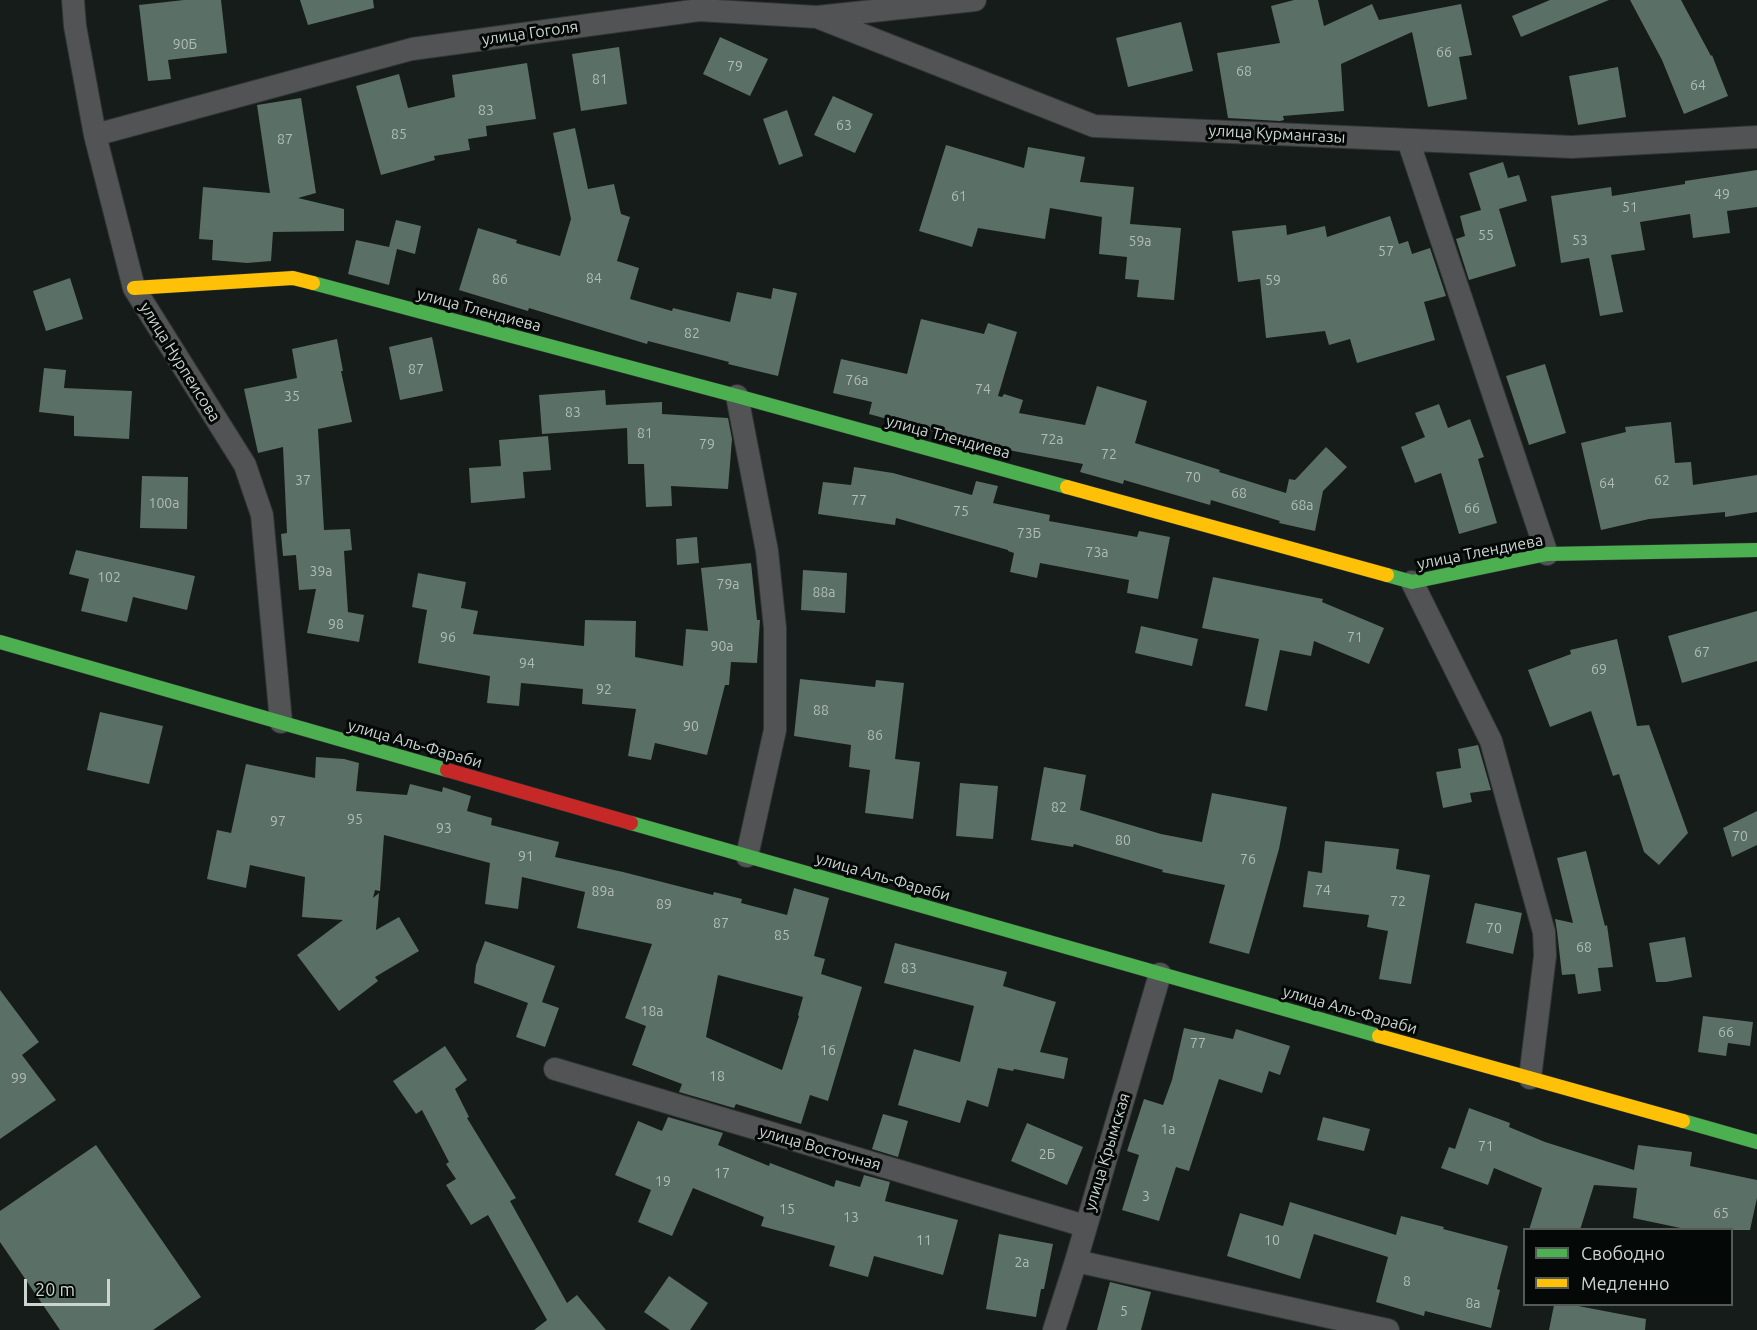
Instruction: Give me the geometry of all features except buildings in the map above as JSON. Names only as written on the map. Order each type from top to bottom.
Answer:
[{"type":"main road","name":"улица Тлендиева","points":[[134,288],[293,278],[737,396],[1412,582],[1547,554],[1757,550]]},
{"type":"main road","name":"улица Аль-Фараби","points":[[0,642],[1160,974],[1757,1142]]},
{"type":"street","name":"улица Нурпеисова","points":[[73,0],[75,26],[95,135],[134,288],[245,465],[262,515],[281,722]]},
{"type":"street","name":"улица Гоголя","points":[[95,135],[412,49],[697,5],[817,17],[975,0]]},
{"type":"street","name":"улица Курмангазы","points":[[817,17],[1094,126],[1572,147],[1757,137]]},
{"type":"street","points":[[1408,140],[1547,554]]},
{"type":"street","points":[[737,396],[767,552],[775,628],[775,730],[747,856]]},
{"type":"street","points":[[1412,582],[1491,741],[1544,932],[1545,956],[1530,1078]]},
{"type":"street","name":"улица Крымская","points":[[1054,1330],[1160,974]]},
{"type":"street","name":"улица Восточная","points":[[555,1069],[1085,1226]]},
{"type":"street","points":[[1076,1262],[1388,1330]]},
{"type":"traffic: fast","points":[[313,283],[1067,487]]},
{"type":"traffic: fast","points":[[1387,575],[1412,582],[1547,554],[1757,550]]},
{"type":"traffic: fast","points":[[0,642],[447,770]]},
{"type":"traffic: fast","points":[[631,823],[1379,1036]]},
{"type":"traffic: fast","points":[[1683,1121],[1757,1142]]},
{"type":"traffic: slow","points":[[134,288],[293,278],[313,283]]},
{"type":"traffic: slow","points":[[1067,487],[1387,575]]},
{"type":"traffic: slow","points":[[1379,1036],[1683,1121]]},
{"type":"traffic: jam","points":[[447,770],[631,823]]}]
